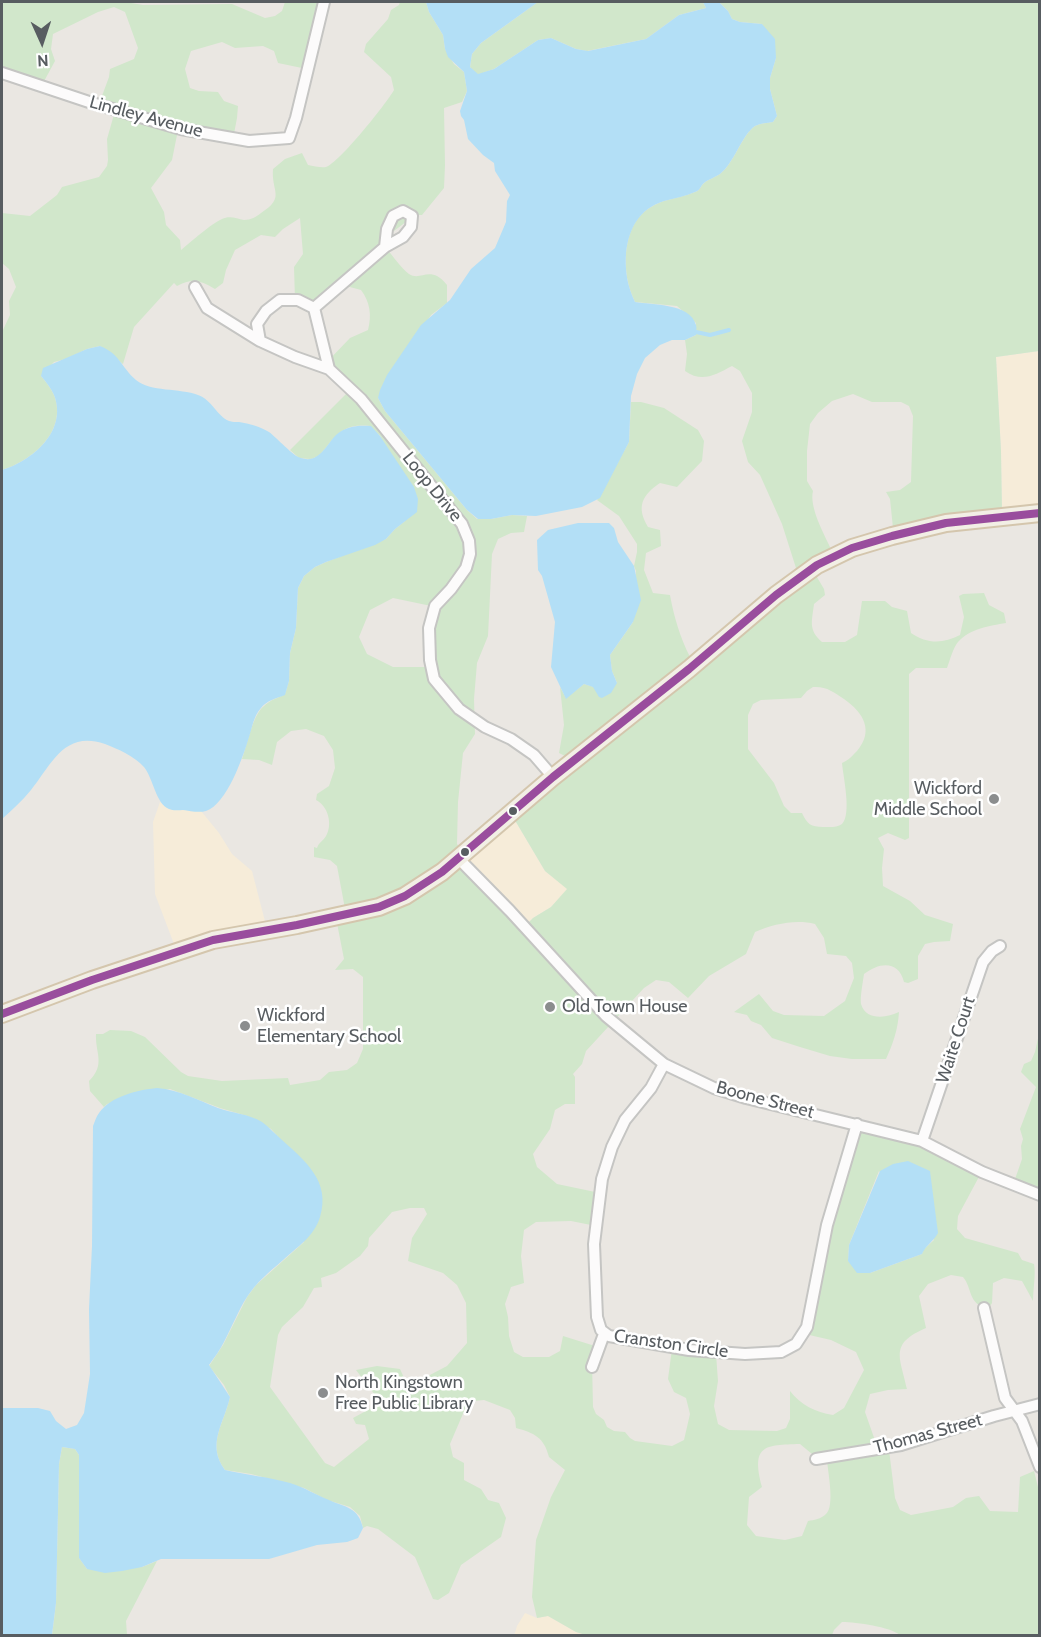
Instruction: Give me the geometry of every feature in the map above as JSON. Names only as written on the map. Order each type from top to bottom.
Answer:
[{"type":"main road","points":[[2,1014],[92,980],[213,940],[297,925],[379,906],[405,896],[442,872],[553,777],[689,669],[776,595],[817,565],[852,548],[903,533],[946,523],[1040,513]]},
{"type":"street","name":"Lindley Avenue","points":[[2,72],[92,103],[181,129],[249,141],[289,138],[324,2]]},
{"type":"street","points":[[314,308],[386,247]]},
{"type":"street","name":"Loop Drive","points":[[195,287],[207,308],[260,341],[329,369],[361,399],[462,524],[469,541],[470,554],[466,568],[435,606],[429,628],[430,660],[434,679],[459,709],[534,755],[553,777]]},
{"type":"street","points":[[260,341],[257,324],[266,311],[280,300],[298,300],[314,308],[329,369]]},
{"type":"street","name":"Boone Street","points":[[458,858],[606,1016],[664,1064],[714,1088],[746,1098],[922,1141],[982,1172],[1040,1195]]},
{"type":"street","name":"Waite Court","points":[[922,1141],[983,962],[992,951],[1000,946]]},
{"type":"street","name":"Cranston Circle","points":[[664,1064],[651,1088],[626,1120],[612,1147],[602,1179],[594,1244],[597,1317],[598,1325],[604,1334],[689,1350],[745,1354],[781,1352],[796,1344],[807,1327],[827,1225],[857,1124]]},
{"type":"street","points":[[984,1308],[1005,1398],[1022,1421],[1040,1467]]},
{"type":"street","points":[[592,1367],[604,1334]]},
{"type":"street","name":"Thomas Street","points":[[816,1459],[901,1445],[1040,1404]]},
{"type":"shaded area","points":[[1039,351],[1039,509],[1002,513],[996,357]]},
{"type":"shaded area","points":[[160,802],[169,809],[201,811],[232,854],[252,871],[267,929],[174,944],[155,894],[153,822]]},
{"type":"shaded area","points":[[513,817],[545,871],[568,889],[551,907],[527,924],[460,860]]},
{"type":"shaded area","points":[[525,1613],[537,1618],[548,1616],[576,1632],[589,1635],[514,1636]]},
{"type":"green space","points":[[2,2],[232,4],[265,18],[275,16],[282,11],[285,2],[325,2],[309,67],[302,68],[278,63],[274,51],[263,46],[235,48],[222,42],[191,51],[185,69],[190,88],[218,92],[224,101],[238,106],[233,139],[178,130],[172,160],[151,188],[164,212],[166,225],[180,240],[181,250],[207,228],[222,219],[231,217],[249,219],[269,207],[276,194],[273,169],[285,159],[302,153],[308,165],[326,167],[351,145],[394,90],[391,77],[364,52],[366,44],[388,19],[391,10],[400,2],[426,2],[429,12],[443,35],[445,49],[454,64],[464,72],[467,91],[462,102],[444,108],[444,188],[422,215],[415,215],[390,234],[386,248],[409,274],[418,276],[431,274],[441,279],[447,285],[447,303],[431,315],[378,398],[385,411],[477,519],[512,515],[527,516],[524,532],[511,533],[498,539],[492,554],[488,636],[477,663],[474,699],[475,734],[463,753],[457,844],[464,854],[460,859],[527,924],[551,907],[567,889],[545,871],[513,817],[567,757],[559,753],[564,725],[560,687],[566,698],[584,684],[594,687],[617,683],[612,671],[610,655],[633,622],[636,571],[634,566],[637,544],[619,516],[597,500],[629,442],[631,402],[664,408],[698,430],[704,441],[702,461],[677,487],[660,483],[645,497],[642,507],[644,520],[648,527],[660,530],[661,546],[646,553],[644,570],[653,593],[670,595],[678,627],[690,657],[796,568],[782,524],[760,475],[748,462],[742,441],[752,412],[752,393],[740,371],[732,366],[714,375],[697,377],[685,371],[687,354],[685,340],[696,335],[696,323],[677,306],[635,302],[626,272],[626,253],[632,227],[641,215],[664,201],[698,190],[704,183],[725,169],[750,130],[757,125],[773,122],[777,116],[770,89],[770,78],[776,58],[762,24],[732,19],[719,2],[1039,2],[1039,351],[996,357],[1002,513],[893,528],[890,499],[886,492],[900,490],[911,482],[913,416],[909,406],[901,402],[872,402],[853,394],[832,401],[818,413],[810,424],[807,451],[807,481],[813,491],[813,505],[818,520],[831,549],[808,562],[824,589],[825,595],[814,604],[812,620],[813,629],[822,642],[845,642],[857,635],[862,601],[885,601],[892,607],[907,611],[911,633],[935,642],[960,635],[964,617],[959,596],[963,594],[984,593],[989,605],[1004,613],[1006,623],[974,631],[963,637],[953,651],[947,668],[916,668],[909,674],[909,838],[905,840],[888,833],[878,838],[884,849],[883,886],[910,901],[925,915],[953,924],[950,941],[925,944],[918,956],[918,979],[908,983],[904,982],[898,970],[888,965],[876,967],[864,974],[861,1004],[867,1013],[877,1017],[899,1012],[895,1036],[886,1059],[852,1059],[830,1056],[800,1047],[772,1038],[761,1025],[751,1021],[747,1015],[734,1012],[759,994],[773,1011],[784,1015],[824,1016],[845,1001],[854,978],[852,963],[846,956],[827,954],[824,938],[815,924],[785,923],[755,932],[746,954],[709,976],[688,998],[669,982],[656,980],[644,988],[586,1051],[582,1064],[573,1074],[575,1104],[565,1104],[555,1110],[550,1129],[533,1154],[537,1167],[557,1184],[600,1193],[596,1226],[571,1221],[536,1222],[524,1230],[521,1256],[524,1283],[511,1287],[505,1304],[509,1336],[514,1352],[523,1357],[549,1357],[560,1351],[563,1336],[595,1346],[592,1362],[593,1407],[607,1427],[614,1431],[625,1432],[635,1441],[672,1446],[684,1440],[690,1414],[686,1398],[674,1392],[668,1379],[672,1349],[716,1354],[718,1381],[714,1406],[718,1424],[729,1430],[777,1431],[786,1428],[790,1419],[790,1391],[809,1407],[833,1415],[844,1408],[864,1370],[856,1352],[831,1340],[805,1334],[857,1128],[923,1141],[981,1173],[958,1216],[957,1229],[965,1238],[1018,1253],[1022,1260],[1034,1264],[1033,1301],[1022,1281],[1004,1278],[993,1283],[992,1303],[988,1309],[973,1299],[963,1277],[951,1275],[928,1284],[919,1296],[926,1328],[906,1340],[900,1352],[907,1389],[870,1394],[865,1412],[878,1449],[889,1450],[895,1498],[900,1510],[911,1515],[953,1507],[966,1498],[979,1496],[990,1511],[1018,1512],[1020,1477],[1034,1471],[1040,1495],[1039,1635],[900,1635],[873,1626],[842,1622],[832,1635],[589,1636],[576,1632],[548,1616],[537,1618],[532,1597],[536,1540],[551,1497],[565,1470],[549,1457],[541,1440],[516,1428],[515,1418],[510,1410],[484,1400],[474,1401],[465,1409],[450,1444],[453,1457],[464,1463],[464,1480],[481,1489],[488,1500],[499,1503],[506,1518],[501,1537],[461,1565],[449,1593],[438,1600],[433,1599],[415,1557],[378,1529],[367,1526],[363,1528],[360,1516],[350,1507],[327,1500],[304,1488],[251,1474],[225,1470],[217,1451],[217,1443],[230,1397],[209,1366],[256,1285],[304,1242],[280,1139],[271,1129],[247,1116],[170,1089],[107,1104],[104,1107],[90,1091],[89,1081],[98,1064],[96,1034],[103,1034],[110,1030],[131,1031],[145,1037],[188,1076],[222,1081],[288,1078],[290,1085],[320,1080],[329,1072],[347,1070],[357,1063],[363,1049],[363,977],[353,969],[335,970],[344,959],[336,918],[346,914],[337,866],[330,860],[314,857],[314,847],[317,848],[325,838],[329,826],[324,806],[316,800],[317,794],[329,786],[335,768],[333,750],[324,736],[306,729],[291,731],[277,742],[272,765],[259,760],[242,759],[260,710],[269,702],[285,694],[289,681],[290,653],[296,628],[298,588],[304,576],[326,562],[386,539],[405,521],[386,447],[380,436],[370,426],[346,429],[312,459],[299,458],[290,450],[350,390],[326,363],[350,338],[368,330],[370,319],[368,304],[361,290],[335,283],[313,306],[295,300],[294,267],[303,254],[300,218],[275,237],[261,235],[235,250],[223,283],[215,289],[196,281],[177,286],[174,283],[134,327],[123,364],[100,346],[54,362],[41,376],[53,392],[57,408],[52,432],[44,443],[25,460],[2,470],[2,332],[10,315],[9,301],[16,287],[9,269],[2,263],[2,213],[30,216],[57,195],[62,187],[99,177],[107,166],[107,139],[115,111],[99,104],[110,69],[134,59],[138,48],[125,12],[114,7],[98,12],[53,34],[51,49],[55,61],[42,85],[2,73]],"holes":[[[393,598],[436,607],[431,667],[393,667],[367,654],[359,637],[370,610]],[[818,687],[833,692],[857,710],[866,729],[862,744],[847,761],[842,763],[846,812],[842,824],[835,827],[812,825],[802,813],[791,813],[784,806],[774,783],[748,749],[748,715],[753,704],[761,700],[801,698],[807,691]],[[879,1171],[934,1240],[923,1250],[922,1254],[870,1273],[848,1261],[849,1245]],[[424,1208],[427,1214],[412,1238],[408,1261],[443,1273],[457,1285],[466,1303],[467,1343],[447,1366],[428,1376],[405,1380],[400,1369],[377,1366],[356,1370],[378,1399],[377,1405],[353,1418],[356,1424],[365,1425],[369,1439],[334,1467],[325,1463],[270,1387],[278,1335],[282,1327],[303,1307],[314,1288],[322,1287],[321,1278],[336,1273],[360,1256],[368,1246],[369,1238],[392,1212]],[[800,1444],[818,1459],[827,1460],[830,1489],[830,1504],[826,1514],[808,1521],[802,1536],[785,1540],[756,1536],[747,1525],[749,1497],[762,1487],[758,1463],[760,1455],[763,1450],[777,1445]]]},
{"type":"green space","points":[[538,2],[703,2],[706,8],[679,15],[646,39],[587,51],[576,49],[551,38],[538,40],[494,69],[477,75],[470,67],[472,54],[481,43]]},
{"type":"green space","points":[[1039,1034],[1039,1195],[1013,1185],[1022,1159],[1023,1139],[1020,1129],[1036,1087],[1021,1072],[1024,1064],[1031,1061]]},
{"type":"green space","points":[[62,1447],[75,1449],[79,1455],[79,1558],[87,1569],[142,1567],[157,1561],[126,1621],[127,1635],[52,1636],[56,1603],[59,1464]]},
{"type":"water","points":[[426,2],[538,2],[481,43],[472,54],[470,67],[478,74],[494,69],[538,40],[551,38],[576,49],[588,51],[646,39],[679,15],[706,8],[703,2],[719,2],[732,19],[740,22],[762,24],[775,39],[776,58],[770,78],[770,89],[777,116],[773,122],[757,125],[750,130],[725,169],[704,183],[697,191],[664,201],[648,209],[637,221],[630,235],[627,244],[626,266],[628,284],[635,302],[679,309],[692,318],[696,325],[696,335],[685,340],[672,340],[660,345],[645,358],[637,374],[631,396],[629,442],[600,498],[582,507],[536,516],[512,515],[478,519],[467,510],[385,411],[378,398],[387,375],[421,325],[450,300],[471,269],[495,248],[506,222],[507,201],[510,195],[495,171],[494,163],[468,139],[460,111],[467,91],[464,72],[448,57],[443,35],[429,12]]},
{"type":"water","points":[[100,346],[112,353],[142,384],[203,397],[225,419],[251,424],[265,430],[301,458],[317,456],[336,435],[348,428],[371,426],[414,487],[418,499],[417,512],[386,539],[326,562],[304,576],[298,588],[296,628],[290,653],[289,681],[285,695],[269,702],[259,711],[233,779],[214,807],[200,812],[169,809],[161,802],[147,772],[140,763],[115,748],[91,741],[79,742],[60,752],[28,794],[2,819],[2,470],[25,460],[44,443],[52,432],[57,408],[53,392],[41,376],[43,368],[87,349]]},
{"type":"water","points":[[578,523],[609,523],[614,528],[618,542],[634,566],[641,600],[633,622],[610,655],[612,671],[617,683],[611,693],[602,698],[593,687],[584,684],[566,699],[551,667],[555,622],[542,576],[538,570],[537,540],[548,530]]},
{"type":"water","points":[[157,1088],[181,1093],[218,1108],[257,1119],[307,1164],[319,1182],[322,1204],[320,1217],[314,1230],[251,1292],[209,1365],[230,1397],[218,1434],[217,1451],[225,1470],[274,1479],[300,1487],[351,1509],[358,1516],[363,1528],[358,1538],[347,1542],[317,1545],[269,1559],[161,1559],[142,1567],[122,1571],[105,1573],[87,1569],[79,1558],[79,1455],[75,1449],[62,1447],[59,1464],[56,1603],[52,1635],[2,1635],[2,1408],[38,1408],[50,1411],[56,1421],[66,1429],[77,1425],[84,1413],[90,1374],[93,1126],[99,1113],[110,1102],[133,1092]]},
{"type":"water","points":[[908,1161],[930,1171],[938,1233],[922,1254],[870,1273],[857,1273],[848,1261],[849,1245],[880,1171],[893,1164]]},
{"type":"waterway","points":[[696,332],[710,335],[729,330]]},
{"type":"transit line","points":[[2,1014],[92,980],[213,940],[379,907],[405,896],[442,872],[553,777],[689,669],[776,595],[817,565],[852,548],[946,523],[1040,513]]},
{"type":"place","name":"Wickford Middle School","points":[[994,799]]},
{"type":"place","name":"Old Town House","points":[[550,1007]]},
{"type":"place","name":"Wickford Elementary School","points":[[245,1026]]},
{"type":"place","name":"North Kingstown Free Public Library","points":[[323,1393]]}]
